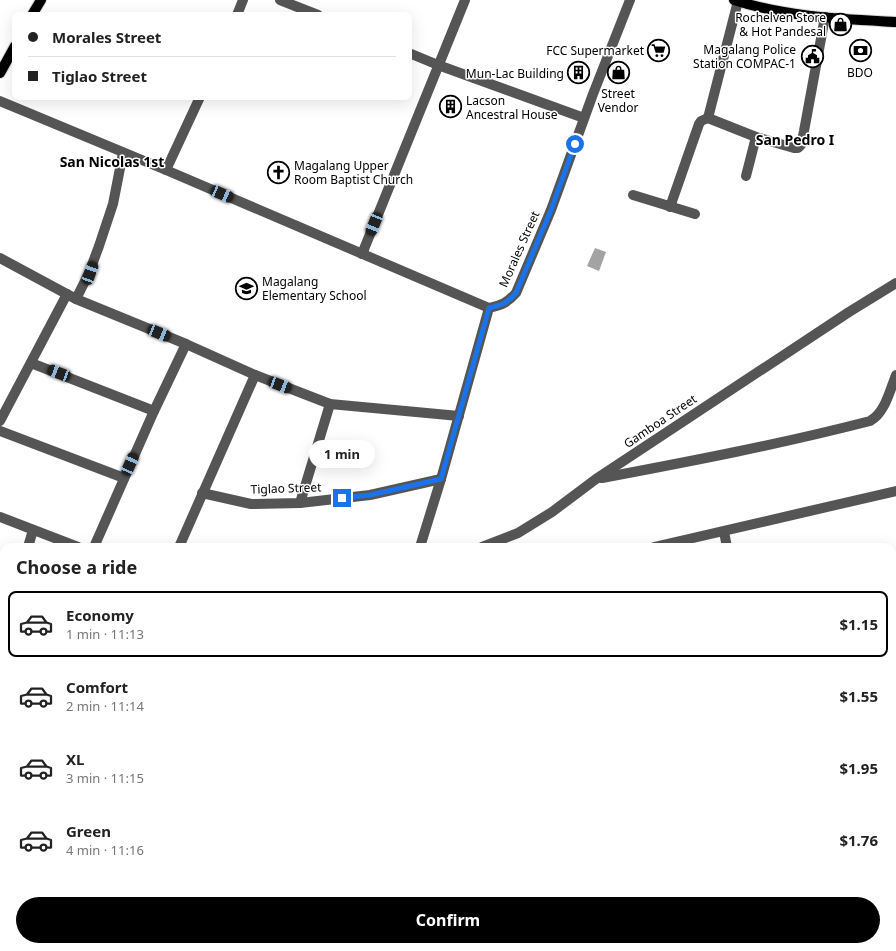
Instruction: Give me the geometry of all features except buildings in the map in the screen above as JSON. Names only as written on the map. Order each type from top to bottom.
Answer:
[{"type":"main road","points":[[34,12],[41,0]]},
{"type":"main road","points":[[736,1],[783,12],[824,17],[896,22]]},
{"type":"main road","points":[[0,73],[12,51]]},
{"type":"street","points":[[238,12],[243,0]]},
{"type":"street","points":[[280,0],[310,12]]},
{"type":"street","points":[[362,254],[465,0]]},
{"type":"street","name":"Morales Street","points":[[489,308],[504,304],[516,293],[551,210],[584,118],[630,0]]},
{"type":"street","points":[[708,118],[736,1]]},
{"type":"street","points":[[670,207],[701,121],[708,118],[756,137],[794,148],[798,148],[801,145],[824,17]]},
{"type":"street","points":[[412,54],[584,118]]},
{"type":"street","points":[[166,170],[199,100]]},
{"type":"street","points":[[0,101],[489,308],[441,479],[421,543]]},
{"type":"street","points":[[746,176],[756,137]]},
{"type":"street","points":[[0,421],[31,363],[71,296],[90,273],[113,204],[123,153]]},
{"type":"street","points":[[634,195],[695,214]]},
{"type":"street","points":[[1,260],[71,296],[186,344],[255,375],[330,404],[458,416]]},
{"type":"street","name":"Gamboa Street","points":[[494,543],[518,533],[552,512],[596,479],[849,312],[896,283]]},
{"type":"street","points":[[96,543],[154,411],[186,344]]},
{"type":"street","points":[[31,363],[154,411]]},
{"type":"street","points":[[181,543],[255,375]]},
{"type":"street","points":[[596,479],[725,455],[815,436],[870,421],[880,412],[896,375]]},
{"type":"street","points":[[300,503],[330,404]]},
{"type":"street","points":[[0,431],[124,478]]},
{"type":"street","name":"Tiglao Street","points":[[202,493],[251,504],[300,503],[370,495],[441,479]]},
{"type":"street","points":[[673,543],[896,491]]},
{"type":"street","points":[[0,517],[67,543]]},
{"type":"street","points":[[29,543],[33,530]]},
{"type":"street","points":[[724,532],[725,543]]},
{"type":"shaded area","points":[[595,248],[606,252],[599,271],[587,266]]},
{"type":"place","name":"Rochelven Store & Hot Pandesal","points":[[841,24]]},
{"type":"place","name":"FCC Supermarket","points":[[659,50]]},
{"type":"place","name":"BDO","points":[[860,51]]},
{"type":"place","name":"Magalang Police Station COMPAC-1","points":[[812,56]]},
{"type":"place","name":"Street Vendor","points":[[618,72]]},
{"type":"place","name":"Mun-Lac Building","points":[[579,73]]},
{"type":"place","name":"Lacson Ancestral House","points":[[450,107]]},
{"type":"place","name":"Magalang Upper Room Baptist Church","points":[[279,172]]},
{"type":"place","name":"Magalang Elementary School","points":[[246,288]]},
{"type":"district","name":"San Pedro I","points":[[795,139]]},
{"type":"district","name":"San Nicolas 1st","points":[[112,161]]},
{"type":"route","points":[[342,498],[370,495],[441,479],[489,308],[504,304],[516,293],[551,210],[575,144]]}]
